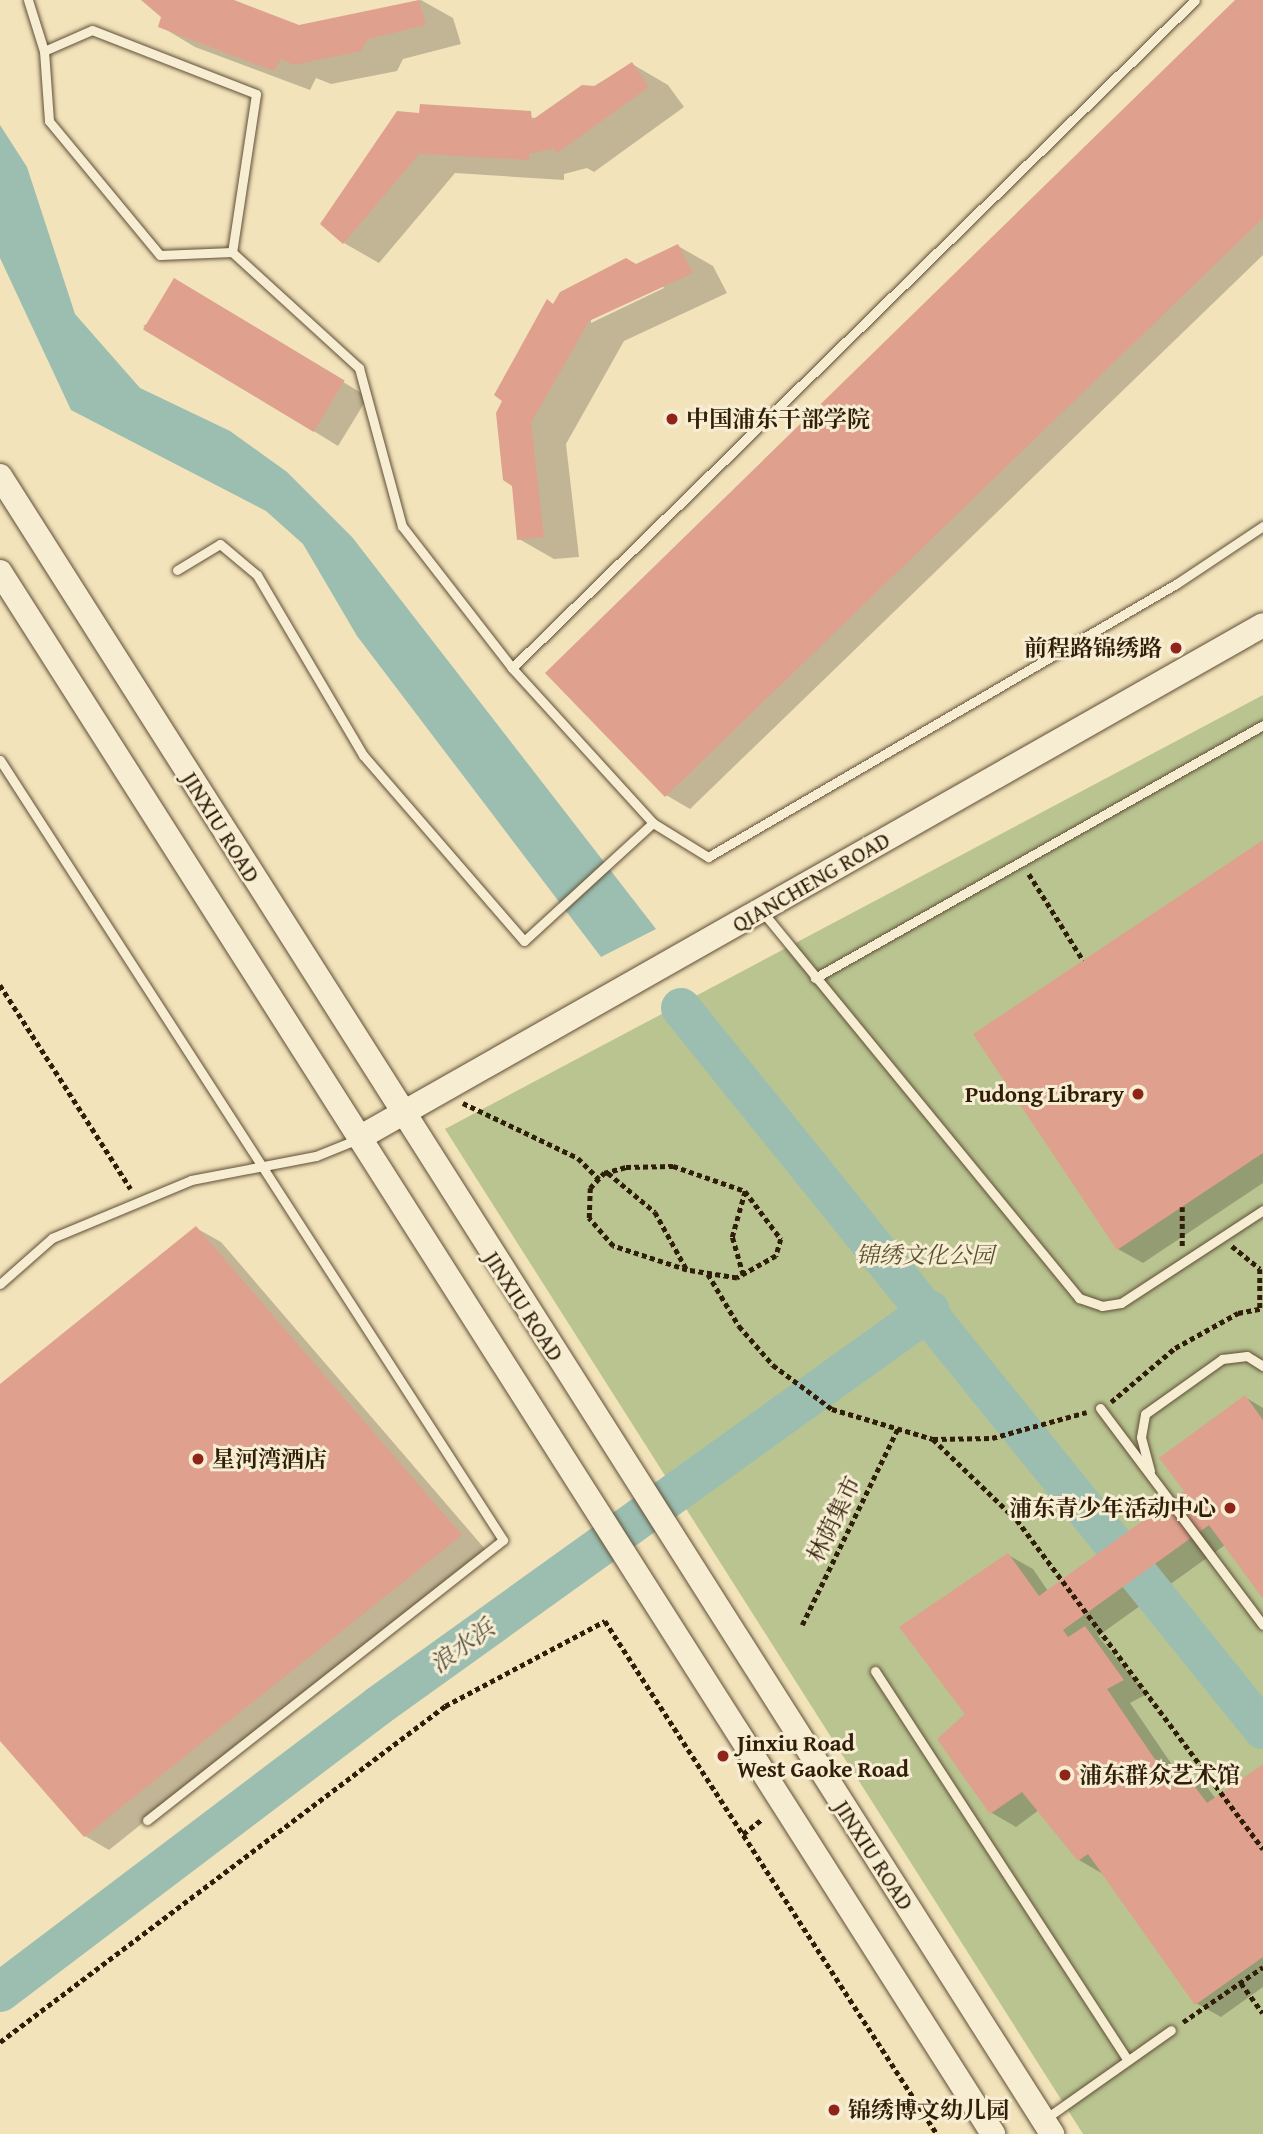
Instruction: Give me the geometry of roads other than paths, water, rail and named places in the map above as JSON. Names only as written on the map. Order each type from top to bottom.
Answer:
[{"type":"main road","name":"JINXIU ROAD","points":[[0,477],[401,1114],[1048,2127]]},
{"type":"main road","name":"JINXIU ROAD","points":[[0,572],[993,2134]]},
{"type":"main road","name":"QIANCHENG ROAD","points":[[359,1139],[1263,625]]},
{"type":"lane","points":[[29,0],[44,51],[49,121],[160,255],[232,252],[359,368],[402,526],[512,668],[653,823],[708,857],[1176,584],[1263,526]]},
{"type":"lane","points":[[512,668],[1195,0]]},
{"type":"lane","points":[[44,51],[92,30],[256,94],[232,252]]},
{"type":"lane","points":[[177,570],[220,544],[257,575],[363,755],[524,941],[653,823]]},
{"type":"lane","points":[[815,978],[1263,725]]},
{"type":"lane","points":[[0,760],[503,1540],[147,1820]]},
{"type":"lane","points":[[760,910],[1073,1294],[1093,1305],[1121,1303],[1263,1210]]},
{"type":"lane","points":[[0,1284],[52,1238],[191,1180],[316,1156],[359,1139]]},
{"type":"lane","points":[[1151,1476],[1141,1437],[1145,1414],[1222,1359],[1247,1356],[1263,1366]]},
{"type":"lane","points":[[1100,1408],[1263,1625]]},
{"type":"lane","points":[[875,1671],[1128,2060]]},
{"type":"lane","points":[[1048,2127],[1128,2060],[1171,2030]]},
{"type":"waterway","points":[[681,1008],[1263,1729]]},
{"type":"waterway","name":"浪水浜","points":[[0,1992],[378,1706],[930,1310]]},
{"type":"place","name":"中国浦东干部学院","points":[[672,419]]},
{"type":"place","name":"前程路锦绣路","points":[[1176,648]]},
{"type":"place","name":"Pudong Library","points":[[1138,1094]]},
{"type":"place","name":"星河湾酒店","points":[[198,1459]]},
{"type":"place","name":"浦东青少年活动中心","points":[[1230,1508]]},
{"type":"place","name":"Jinxiu Road West Gaoke Road","points":[[723,1756]]},
{"type":"place","name":"浦东群众艺术馆","points":[[1065,1775]]},
{"type":"place","name":"锦绣博文幼儿园","points":[[834,2110]]},
{"type":"park label","name":"锦绣文化公园","points":[[925,1255]]}]
